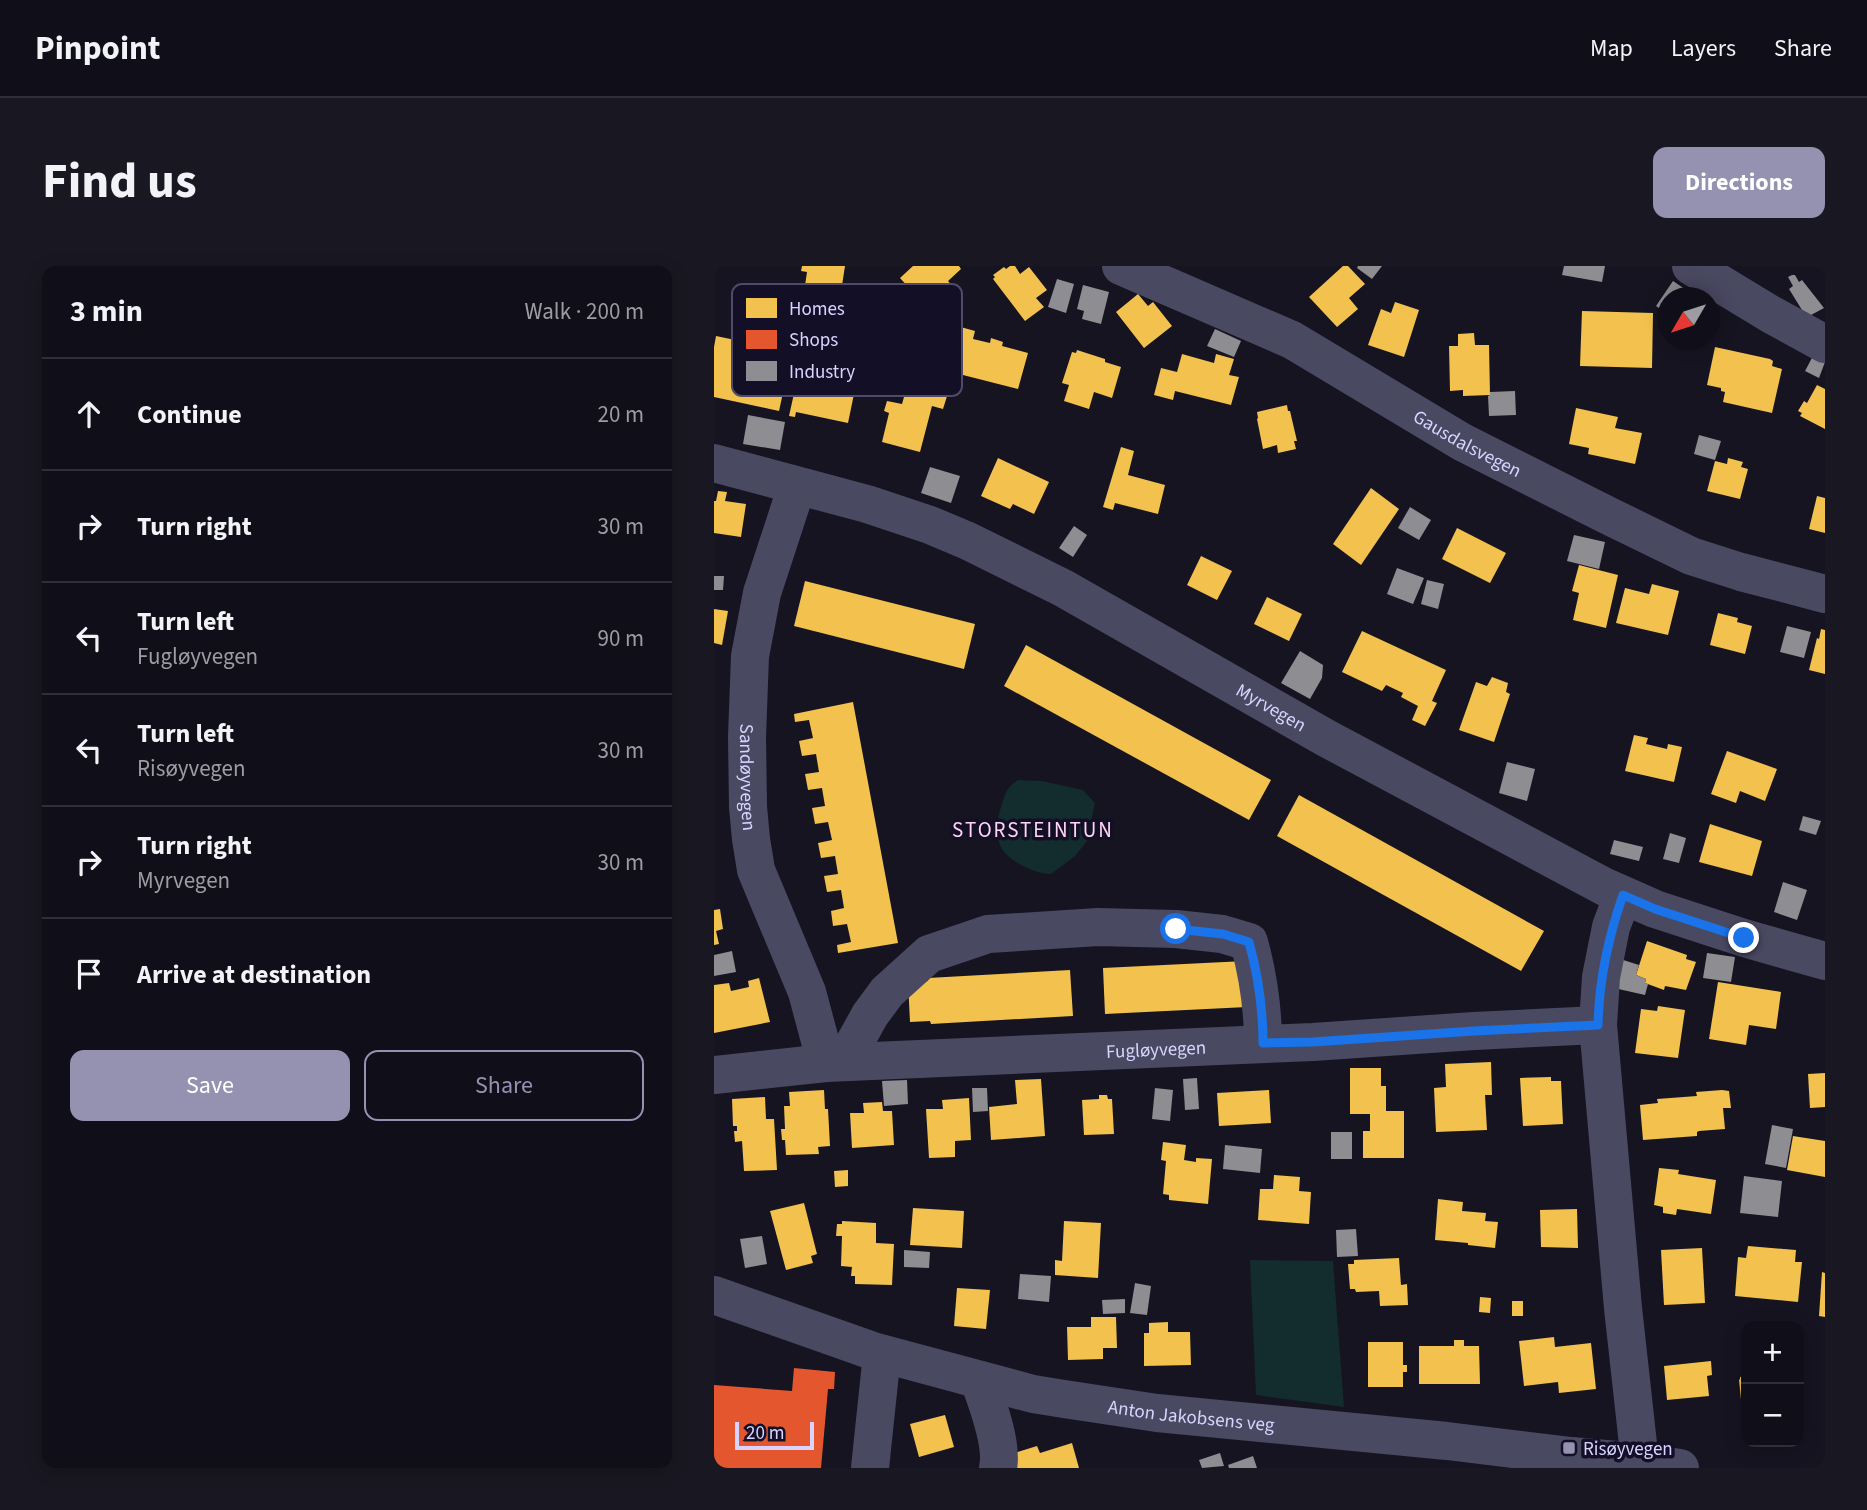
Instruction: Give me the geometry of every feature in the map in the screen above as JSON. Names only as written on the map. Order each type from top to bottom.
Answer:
[{"type":"street","name":"Gausdalsvegen","points":[[1121,266],[1302,345],[1462,442],[1691,556],[1825,594]]},
{"type":"street","points":[[1691,266],[1825,344]]},
{"type":"street","name":"Myrvegen","points":[[714,463],[867,504],[968,541],[1042,577],[1339,745],[1595,882],[1655,909],[1825,961]]},
{"type":"street","name":"Sandøyvegen","points":[[797,485],[762,593],[750,656],[748,807],[756,870],[835,1063]]},
{"type":"street","points":[[1623,895],[1611,928],[1601,977],[1598,1025],[1626,1341],[1640,1462]]},
{"type":"street","points":[[835,1063],[887,992],[929,954],[988,934],[1098,927],[1176,929],[1223,934],[1249,942],[1268,1026]]},
{"type":"street","name":"Fugløyvegen","points":[[714,1075],[835,1063],[1027,1055],[1268,1026],[1313,1042],[1598,1025]]},
{"type":"street","name":"Anton Jakobsens veg","points":[[714,1295],[882,1354],[1043,1396],[1157,1413],[1447,1441],[1680,1468]]},
{"type":"street","points":[[870,1468],[882,1354]]},
{"type":"street","points":[[979,1380],[991,1415],[1000,1460],[998,1468]]},
{"type":"green space","points":[[1018,780],[1042,781],[1083,790],[1095,803],[1087,841],[1075,856],[1051,874],[1022,866],[1003,851],[998,840],[998,821],[1006,792]]},
{"type":"green space","points":[[1250,1260],[1333,1261],[1344,1407],[1256,1395]]},
{"type":"building: Homes","points":[[802,266],[845,266],[842,284],[805,284],[807,272],[801,271]]},
{"type":"building: Homes","points":[[913,266],[959,266],[961,269],[948,281],[951,284],[906,284],[900,278]]},
{"type":"building: Homes","points":[[1015,266],[1020,274],[1029,267],[1047,290],[1036,298],[1044,307],[1025,321],[993,279],[993,275]]},
{"type":"building: Homes","points":[[1343,266],[1348,266],[1365,284],[1349,298],[1358,309],[1337,327],[1309,297]]},
{"type":"building: Homes","points":[[1138,294],[1148,306],[1153,302],[1172,326],[1144,348],[1116,312]]},
{"type":"building: Homes","points":[[1395,302],[1419,310],[1404,357],[1368,345],[1381,309],[1391,313]]},
{"type":"building: Homes","points":[[1582,311],[1653,313],[1652,368],[1580,366]]},
{"type":"building: Homes","points":[[962,327],[975,331],[973,339],[990,343],[991,338],[1003,342],[1002,346],[1028,353],[1018,389],[962,375]]},
{"type":"building: Homes","points":[[1474,333],[1475,345],[1489,345],[1490,395],[1463,396],[1463,390],[1450,391],[1449,346],[1458,346],[1458,334]]},
{"type":"building: Homes","points":[[716,336],[732,339],[732,396],[782,396],[779,411],[714,397]]},
{"type":"building: Homes","points":[[1720,348],[1770,359],[1773,361],[1772,366],[1782,369],[1772,413],[1723,402],[1725,392],[1721,391],[1721,388],[1707,385],[1714,350]]},
{"type":"building: Homes","points":[[1077,350],[1121,367],[1112,398],[1094,392],[1089,409],[1064,401],[1069,385],[1062,383],[1072,352],[1076,353]]},
{"type":"building: Homes","points":[[1182,354],[1214,363],[1216,354],[1234,359],[1229,375],[1239,377],[1231,405],[1175,391],[1173,400],[1154,395],[1161,368],[1177,372]]},
{"type":"building: Homes","points":[[1817,385],[1825,389],[1825,429],[1800,416],[1802,413],[1798,411],[1804,401],[1807,403]]},
{"type":"building: Homes","points":[[793,396],[854,396],[848,423],[796,412],[795,417],[789,416]]},
{"type":"building: Homes","points":[[900,396],[947,396],[943,409],[932,406],[920,452],[882,442],[889,413],[884,411],[887,401],[902,404],[904,397]]},
{"type":"building: Homes","points":[[1287,405],[1297,441],[1294,441],[1296,449],[1278,453],[1277,445],[1263,449],[1257,412]]},
{"type":"building: Homes","points":[[1576,408],[1618,417],[1615,428],[1642,433],[1635,464],[1588,454],[1589,448],[1569,444]]},
{"type":"building: Homes","points":[[1121,447],[1134,451],[1128,475],[1165,485],[1158,514],[1115,503],[1113,510],[1103,507]]},
{"type":"building: Homes","points":[[998,458],[1049,482],[1034,514],[1013,504],[1010,509],[981,496]]},
{"type":"building: Homes","points":[[1728,458],[1743,462],[1741,467],[1748,469],[1740,499],[1707,491],[1715,461],[1727,464]]},
{"type":"building: Homes","points":[[1371,488],[1399,509],[1361,565],[1333,544]]},
{"type":"building: Homes","points":[[718,491],[727,492],[725,501],[746,504],[741,537],[714,533],[714,501]]},
{"type":"building: Homes","points":[[1817,496],[1825,498],[1825,533],[1809,529]]},
{"type":"building: Homes","points":[[1457,528],[1506,553],[1490,583],[1442,559]]},
{"type":"building: Homes","points":[[1201,556],[1232,571],[1217,600],[1187,585]]},
{"type":"building: Homes","points":[[1579,565],[1618,575],[1606,628],[1573,620],[1579,593],[1572,591]]},
{"type":"building: Homes","points":[[805,581],[975,624],[964,669],[794,626]]},
{"type":"building: Homes","points":[[1652,584],[1679,591],[1668,635],[1616,623],[1625,588],[1649,594]]},
{"type":"building: Homes","points":[[1267,597],[1302,614],[1289,641],[1254,624]]},
{"type":"building: Homes","points":[[714,609],[728,611],[722,645],[714,643]]},
{"type":"building: Homes","points":[[1718,613],[1738,618],[1737,622],[1752,626],[1745,654],[1710,645]]},
{"type":"building: Homes","points":[[1821,629],[1825,630],[1825,674],[1809,670]]},
{"type":"building: Homes","points":[[1362,631],[1446,670],[1432,701],[1437,703],[1425,726],[1412,720],[1418,706],[1401,697],[1403,693],[1386,685],[1382,691],[1342,672]]},
{"type":"building: Homes","points":[[1026,645],[1271,780],[1249,820],[1004,686]]},
{"type":"building: Homes","points":[[1492,677],[1508,683],[1506,692],[1510,694],[1494,742],[1459,730],[1476,682],[1487,686]]},
{"type":"building: Homes","points":[[853,702],[898,943],[838,953],[837,945],[851,942],[847,924],[833,926],[831,911],[844,908],[841,890],[827,892],[824,876],[838,874],[835,856],[821,858],[818,843],[832,840],[828,822],[815,824],[812,808],[825,806],[822,788],[808,790],[805,774],[819,772],[816,754],[802,756],[799,741],[813,738],[809,720],[795,722],[794,714]]},
{"type":"building: Homes","points":[[1634,735],[1648,738],[1646,744],[1667,749],[1668,744],[1682,747],[1674,782],[1625,771]]},
{"type":"building: Homes","points":[[1727,751],[1777,769],[1765,801],[1740,791],[1736,803],[1711,794]]},
{"type":"building: Homes","points":[[1299,795],[1544,931],[1521,971],[1277,836]]},
{"type":"building: Homes","points":[[1710,824],[1762,841],[1752,876],[1699,862]]},
{"type":"building: Homes","points":[[720,909],[723,929],[716,931],[719,944],[714,945],[714,910]]},
{"type":"building: Homes","points":[[1647,941],[1687,955],[1686,959],[1696,962],[1686,990],[1665,986],[1664,990],[1645,983],[1646,979],[1636,975]]},
{"type":"building: Homes","points":[[1245,961],[1247,1007],[1105,1014],[1103,968]]},
{"type":"building: Homes","points":[[1070,970],[1073,1016],[931,1024],[930,1021],[910,1022],[908,982],[928,981],[928,978]]},
{"type":"building: Homes","points":[[759,978],[770,1022],[714,1033],[714,985],[729,983],[731,991],[749,987],[748,981]]},
{"type":"building: Homes","points":[[1718,982],[1781,992],[1776,1029],[1749,1025],[1746,1045],[1709,1039]]},
{"type":"building: Homes","points":[[1658,1006],[1685,1010],[1678,1058],[1635,1053],[1641,1009],[1657,1011]]},
{"type":"building: Homes","points":[[1491,1062],[1492,1095],[1485,1095],[1487,1130],[1436,1132],[1434,1088],[1446,1087],[1445,1064]]},
{"type":"building: Homes","points":[[1350,1068],[1381,1068],[1381,1086],[1386,1086],[1386,1111],[1404,1111],[1404,1158],[1363,1158],[1363,1131],[1370,1131],[1370,1114],[1350,1114]]},
{"type":"building: Homes","points":[[1825,1073],[1825,1107],[1810,1108],[1808,1074]]},
{"type":"building: Homes","points":[[1551,1077],[1551,1081],[1561,1081],[1563,1124],[1523,1126],[1520,1078]]},
{"type":"building: Homes","points":[[1041,1079],[1045,1136],[991,1140],[989,1107],[1017,1104],[1015,1080]]},
{"type":"building: Homes","points":[[824,1090],[830,1146],[818,1147],[819,1154],[786,1155],[781,1129],[785,1129],[784,1106],[790,1106],[789,1092]]},
{"type":"building: Homes","points":[[1269,1090],[1271,1123],[1219,1126],[1217,1093]]},
{"type":"building: Homes","points":[[1729,1091],[1731,1108],[1723,1108],[1725,1129],[1699,1131],[1697,1136],[1643,1140],[1640,1105],[1658,1103],[1657,1099],[1697,1096],[1696,1092]]},
{"type":"building: Homes","points":[[1099,1095],[1107,1095],[1108,1099],[1112,1099],[1114,1134],[1084,1135],[1082,1100],[1099,1099]]},
{"type":"building: Homes","points":[[765,1097],[766,1119],[774,1119],[777,1170],[744,1171],[742,1141],[735,1142],[734,1131],[737,1131],[737,1126],[733,1126],[732,1099]]},
{"type":"building: Homes","points":[[969,1098],[971,1140],[955,1141],[955,1157],[929,1158],[926,1109],[943,1109],[942,1100]]},
{"type":"building: Homes","points":[[882,1102],[883,1111],[892,1111],[894,1145],[852,1148],[850,1113],[864,1113],[863,1103]]},
{"type":"building: Homes","points":[[1793,1136],[1825,1141],[1825,1177],[1787,1170]]},
{"type":"building: Homes","points":[[1163,1142],[1186,1145],[1184,1160],[1196,1162],[1196,1158],[1212,1159],[1208,1204],[1169,1200],[1169,1195],[1163,1194],[1166,1161],[1161,1160]]},
{"type":"building: Homes","points":[[1659,1168],[1679,1170],[1678,1174],[1716,1180],[1711,1214],[1677,1209],[1676,1215],[1663,1213],[1663,1207],[1654,1205]]},
{"type":"building: Homes","points":[[848,1170],[848,1186],[835,1187],[834,1171]]},
{"type":"building: Homes","points":[[1274,1175],[1300,1177],[1299,1191],[1311,1192],[1309,1224],[1258,1220],[1260,1189],[1273,1189]]},
{"type":"building: Homes","points":[[1438,1199],[1463,1202],[1462,1211],[1486,1213],[1485,1221],[1498,1222],[1495,1248],[1435,1240]]},
{"type":"building: Homes","points":[[804,1203],[817,1254],[811,1256],[813,1263],[786,1270],[770,1211]]},
{"type":"building: Homes","points":[[913,1208],[964,1211],[962,1248],[910,1245]]},
{"type":"building: Homes","points":[[1577,1209],[1578,1248],[1541,1247],[1540,1210]]},
{"type":"building: Homes","points":[[842,1221],[876,1223],[876,1243],[894,1244],[892,1285],[855,1284],[855,1276],[851,1276],[852,1267],[841,1266],[842,1236],[836,1236],[837,1224],[842,1224]]},
{"type":"building: Homes","points":[[1064,1221],[1101,1223],[1098,1278],[1055,1275],[1055,1260],[1062,1261]]},
{"type":"building: Homes","points":[[1748,1246],[1796,1250],[1795,1262],[1802,1262],[1798,1302],[1735,1296],[1738,1257],[1746,1258]]},
{"type":"building: Homes","points":[[1702,1248],[1705,1303],[1664,1305],[1661,1250]]},
{"type":"building: Homes","points":[[1399,1258],[1401,1285],[1407,1284],[1408,1305],[1380,1306],[1379,1291],[1356,1292],[1355,1289],[1350,1289],[1348,1264],[1354,1264],[1354,1260]]},
{"type":"building: Homes","points":[[1822,1272],[1825,1273],[1825,1317],[1819,1316]]},
{"type":"building: Homes","points":[[957,1288],[990,1290],[986,1329],[954,1326]]},
{"type":"building: Homes","points":[[1480,1297],[1491,1298],[1490,1313],[1479,1312]]},
{"type":"building: Homes","points":[[1512,1301],[1523,1301],[1523,1316],[1512,1316]]},
{"type":"building: Homes","points":[[1091,1317],[1116,1317],[1117,1348],[1103,1348],[1103,1359],[1068,1360],[1067,1327],[1091,1327]]},
{"type":"building: Homes","points":[[1168,1322],[1168,1332],[1190,1332],[1191,1365],[1144,1366],[1144,1333],[1149,1333],[1149,1323]]},
{"type":"building: Homes","points":[[1554,1337],[1555,1347],[1591,1343],[1596,1389],[1559,1393],[1558,1382],[1524,1386],[1519,1341]]},
{"type":"building: Homes","points":[[1454,1340],[1464,1340],[1464,1346],[1479,1346],[1480,1384],[1419,1384],[1419,1346],[1454,1346]]},
{"type":"building: Homes","points":[[1368,1342],[1403,1342],[1403,1365],[1407,1365],[1407,1372],[1403,1372],[1403,1387],[1368,1387]]},
{"type":"building: Homes","points":[[1711,1361],[1712,1375],[1707,1376],[1709,1396],[1667,1400],[1664,1366]]},
{"type":"building: Homes","points":[[945,1415],[954,1447],[919,1457],[910,1424]]},
{"type":"building: Homes","points":[[1072,1443],[1079,1468],[1014,1468],[1014,1453],[1037,1446],[1040,1453]]},
{"type":"building: Shops","points":[[794,1368],[835,1372],[834,1389],[828,1389],[821,1468],[714,1468],[714,1385],[792,1391]]},
{"type":"building: Industry","points":[[1382,266],[1372,279],[1357,268]]},
{"type":"building: Industry","points":[[1564,266],[1605,266],[1602,282],[1562,275]]},
{"type":"building: Industry","points":[[1795,275],[1799,282],[1802,280],[1824,308],[1811,315],[1802,310],[1789,289],[1793,286],[1788,277]]},
{"type":"building: Industry","points":[[1057,279],[1074,284],[1066,313],[1048,307]]},
{"type":"building: Industry","points":[[1673,281],[1682,287],[1669,287]]},
{"type":"building: Industry","points":[[1083,285],[1109,292],[1101,324],[1082,319],[1084,311],[1077,309]]},
{"type":"building: Industry","points":[[1215,329],[1241,341],[1234,357],[1207,346]]},
{"type":"building: Industry","points":[[1813,356],[1825,362],[1819,378],[1805,371]]},
{"type":"building: Industry","points":[[1515,391],[1516,415],[1489,416],[1490,392]]},
{"type":"building: Industry","points":[[748,415],[785,422],[780,450],[743,444]]},
{"type":"building: Industry","points":[[1699,435],[1721,441],[1715,460],[1694,454]]},
{"type":"building: Industry","points":[[930,467],[960,476],[951,503],[921,493]]},
{"type":"building: Industry","points":[[1410,507],[1431,520],[1419,540],[1398,528]]},
{"type":"building: Industry","points":[[1074,526],[1087,535],[1073,557],[1059,548]]},
{"type":"building: Industry","points":[[1574,535],[1605,542],[1599,569],[1567,561]]},
{"type":"building: Industry","points":[[1397,568],[1424,578],[1413,604],[1387,594]]},
{"type":"building: Industry","points":[[714,576],[724,576],[723,590],[714,590]]},
{"type":"building: Industry","points":[[1427,580],[1444,584],[1438,609],[1421,604]]},
{"type":"building: Industry","points":[[1787,626],[1811,632],[1804,658],[1780,652]]},
{"type":"building: Industry","points":[[1300,651],[1323,665],[1322,678],[1310,699],[1281,683]]},
{"type":"building: Industry","points":[[1507,762],[1535,769],[1527,801],[1499,793]]},
{"type":"building: Industry","points":[[1803,816],[1821,821],[1816,835],[1799,830]]},
{"type":"building: Industry","points":[[1670,833],[1686,838],[1679,863],[1663,859]]},
{"type":"building: Industry","points":[[1614,840],[1643,847],[1639,861],[1610,854]]},
{"type":"building: Industry","points":[[1783,882],[1807,890],[1797,920],[1774,912]]},
{"type":"building: Industry","points":[[732,951],[736,972],[714,976],[714,955]]},
{"type":"building: Industry","points":[[1707,953],[1735,957],[1731,982],[1703,978]]},
{"type":"building: Industry","points":[[1620,959],[1639,965],[1636,975],[1646,979],[1645,983],[1648,984],[1645,995],[1614,988]]},
{"type":"building: Industry","points":[[1197,1078],[1199,1109],[1185,1110],[1183,1079]]},
{"type":"building: Industry","points":[[907,1080],[908,1104],[884,1106],[882,1081]]},
{"type":"building: Industry","points":[[972,1088],[987,1088],[988,1111],[973,1112]]},
{"type":"building: Industry","points":[[1155,1088],[1173,1090],[1170,1121],[1152,1119]]},
{"type":"building: Industry","points":[[1772,1125],[1793,1129],[1786,1168],[1765,1164]]},
{"type":"building: Industry","points":[[1331,1132],[1352,1132],[1352,1159],[1331,1159]]},
{"type":"building: Industry","points":[[1225,1145],[1262,1149],[1260,1173],[1223,1169]]},
{"type":"building: Industry","points":[[1744,1176],[1782,1181],[1778,1217],[1740,1213]]},
{"type":"building: Industry","points":[[1356,1229],[1358,1256],[1337,1257],[1336,1230]]},
{"type":"building: Industry","points":[[762,1236],[767,1264],[745,1268],[740,1239]]},
{"type":"building: Industry","points":[[904,1250],[930,1252],[929,1268],[904,1267]]},
{"type":"building: Industry","points":[[1020,1274],[1051,1276],[1049,1302],[1018,1299]]},
{"type":"building: Industry","points":[[1135,1283],[1151,1286],[1147,1315],[1130,1313]]},
{"type":"building: Industry","points":[[1125,1299],[1125,1313],[1103,1314],[1102,1300]]},
{"type":"building: Industry","points":[[1220,1453],[1224,1466],[1202,1468],[1199,1460]]},
{"type":"building: Industry","points":[[1253,1456],[1257,1468],[1229,1468],[1228,1465]]},
{"type":"place","name":"Risøyvegen","points":[[1569,1448]]},
{"type":"district","name":"STORSTEINTUN","points":[[1033,830]]},
{"type":"route","points":[[1176,929],[1223,934],[1249,942],[1257,971],[1263,1043],[1598,1025],[1601,977],[1611,928],[1623,895],[1655,909],[1744,938]]}]
